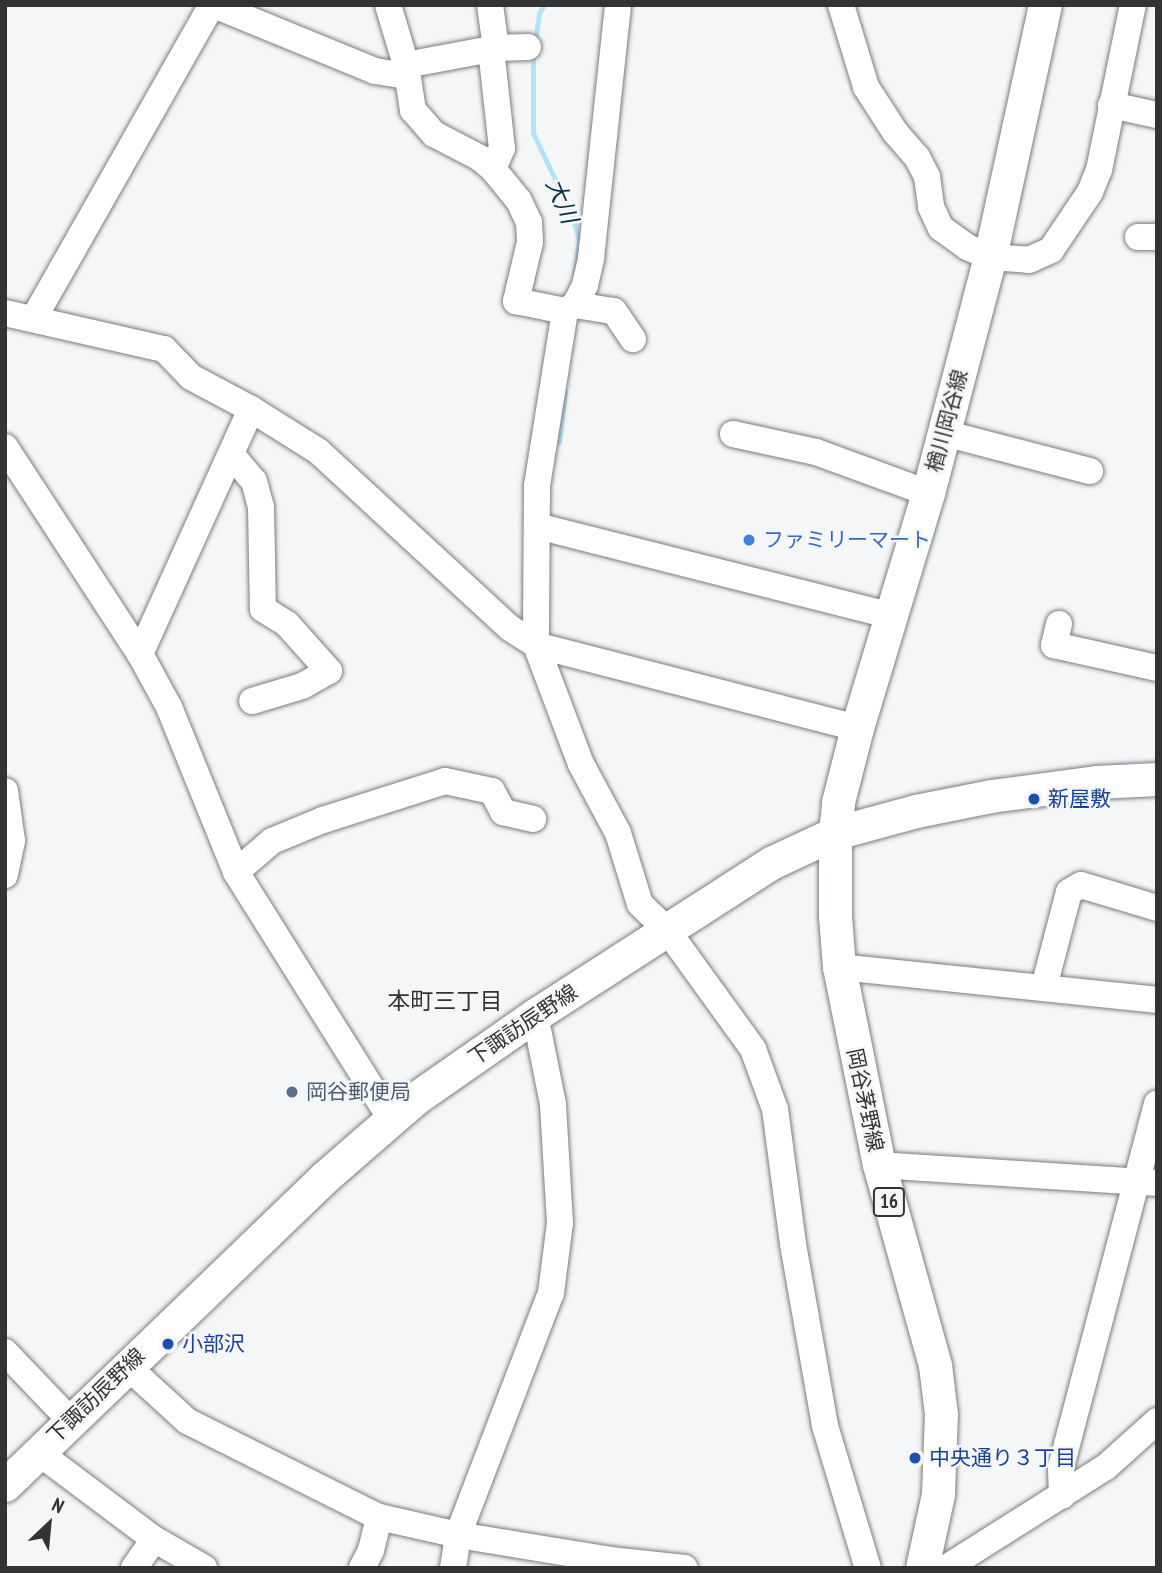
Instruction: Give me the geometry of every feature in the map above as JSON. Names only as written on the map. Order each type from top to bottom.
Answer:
[{"type":"main road","name":"楢川岡谷線","points":[[835,833],[838,802],[857,728],[928,493],[990,257],[1045,5]]},
{"type":"main road","name":"下諏訪辰野線","points":[[5,1485],[324,1177],[416,1098],[535,1015],[771,863],[835,833],[916,811],[991,796],[1096,782],[1157,779]]},
{"type":"main road","name":"岡谷茅野線","points":[[835,833],[835,916],[839,967],[879,1166],[935,1365],[941,1414],[938,1494],[922,1568]]},
{"type":"street","points":[[34,318],[213,5],[375,71],[406,70],[494,49],[528,47]]},
{"type":"street","points":[[388,5],[406,70],[413,110],[434,134],[480,158],[493,169],[519,201],[529,222],[530,242],[516,301],[614,311],[633,339]]},
{"type":"street","points":[[490,5],[502,148],[493,169]]},
{"type":"street","points":[[618,5],[591,258],[585,285],[570,308],[537,486],[536,645],[581,764],[618,833],[639,904],[667,930],[753,1049],[775,1109],[793,1244],[825,1426],[868,1568]]},
{"type":"street","points":[[841,5],[866,87],[895,132],[917,157],[927,177],[931,207],[941,228],[967,247],[990,257],[1029,260],[1051,250],[1090,192],[1099,170],[1133,5]]},
{"type":"street","points":[[1111,105],[1157,115]]},
{"type":"street","points":[[5,313],[164,349],[191,377],[251,409],[318,451],[510,628],[536,645],[857,728]]},
{"type":"street","points":[[140,654],[251,409]]},
{"type":"street","points":[[944,433],[1090,471]]},
{"type":"street","points":[[733,434],[816,452],[928,493]]},
{"type":"street","points":[[5,447],[140,654],[169,707],[236,872],[391,1119]]},
{"type":"street","points":[[231,454],[254,481],[261,507],[262,609],[287,624],[329,671],[302,686],[252,701]]},
{"type":"street","points":[[537,526],[892,616]]},
{"type":"street","points":[[1059,624],[1054,645],[1157,668]]},
{"type":"street","points":[[236,872],[271,841],[323,820],[445,781],[492,791],[503,812],[533,819]]},
{"type":"street","points":[[5,792],[12,841],[5,875]]},
{"type":"street","points":[[1044,987],[1069,892],[1081,885],[1157,908]]},
{"type":"street","points":[[839,967],[1157,1000]]},
{"type":"street","points":[[453,1568],[458,1535],[551,1293],[559,1210],[553,1104],[535,1015]]},
{"type":"street","points":[[1062,1496],[1061,1467],[1146,1182],[1157,1103]]},
{"type":"street","points":[[879,1166],[1146,1182]]},
{"type":"street","points":[[5,1352],[72,1422]]},
{"type":"street","points":[[127,1366],[187,1422],[379,1517],[458,1535],[610,1560],[685,1568]]},
{"type":"street","points":[[946,1568],[1106,1467],[1157,1421]]},
{"type":"street","points":[[38,1452],[154,1539],[204,1568]]},
{"type":"street","points":[[362,1568],[371,1550],[379,1517]]},
{"type":"street","points":[[134,1568],[154,1539]]},
{"type":"waterway","name":"大川","points":[[535,42],[539,13],[544,5]]},
{"type":"waterway","name":"大川","points":[[533,52],[533,133],[572,215],[579,239],[575,273]]},
{"type":"waterway","name":"大川","points":[[559,442],[565,391]]},
{"type":"place","name":"ファミリーマート","points":[[749,540]]},
{"type":"place","name":"新屋敷","points":[[1034,799]]},
{"type":"place","name":"岡谷郵便局","points":[[292,1092]]},
{"type":"place","name":"小部沢","points":[[168,1344]]},
{"type":"place","name":"中央通り３丁目","points":[[915,1458]]},
{"type":"district","name":"本町三丁目","points":[[445,1001]]}]
